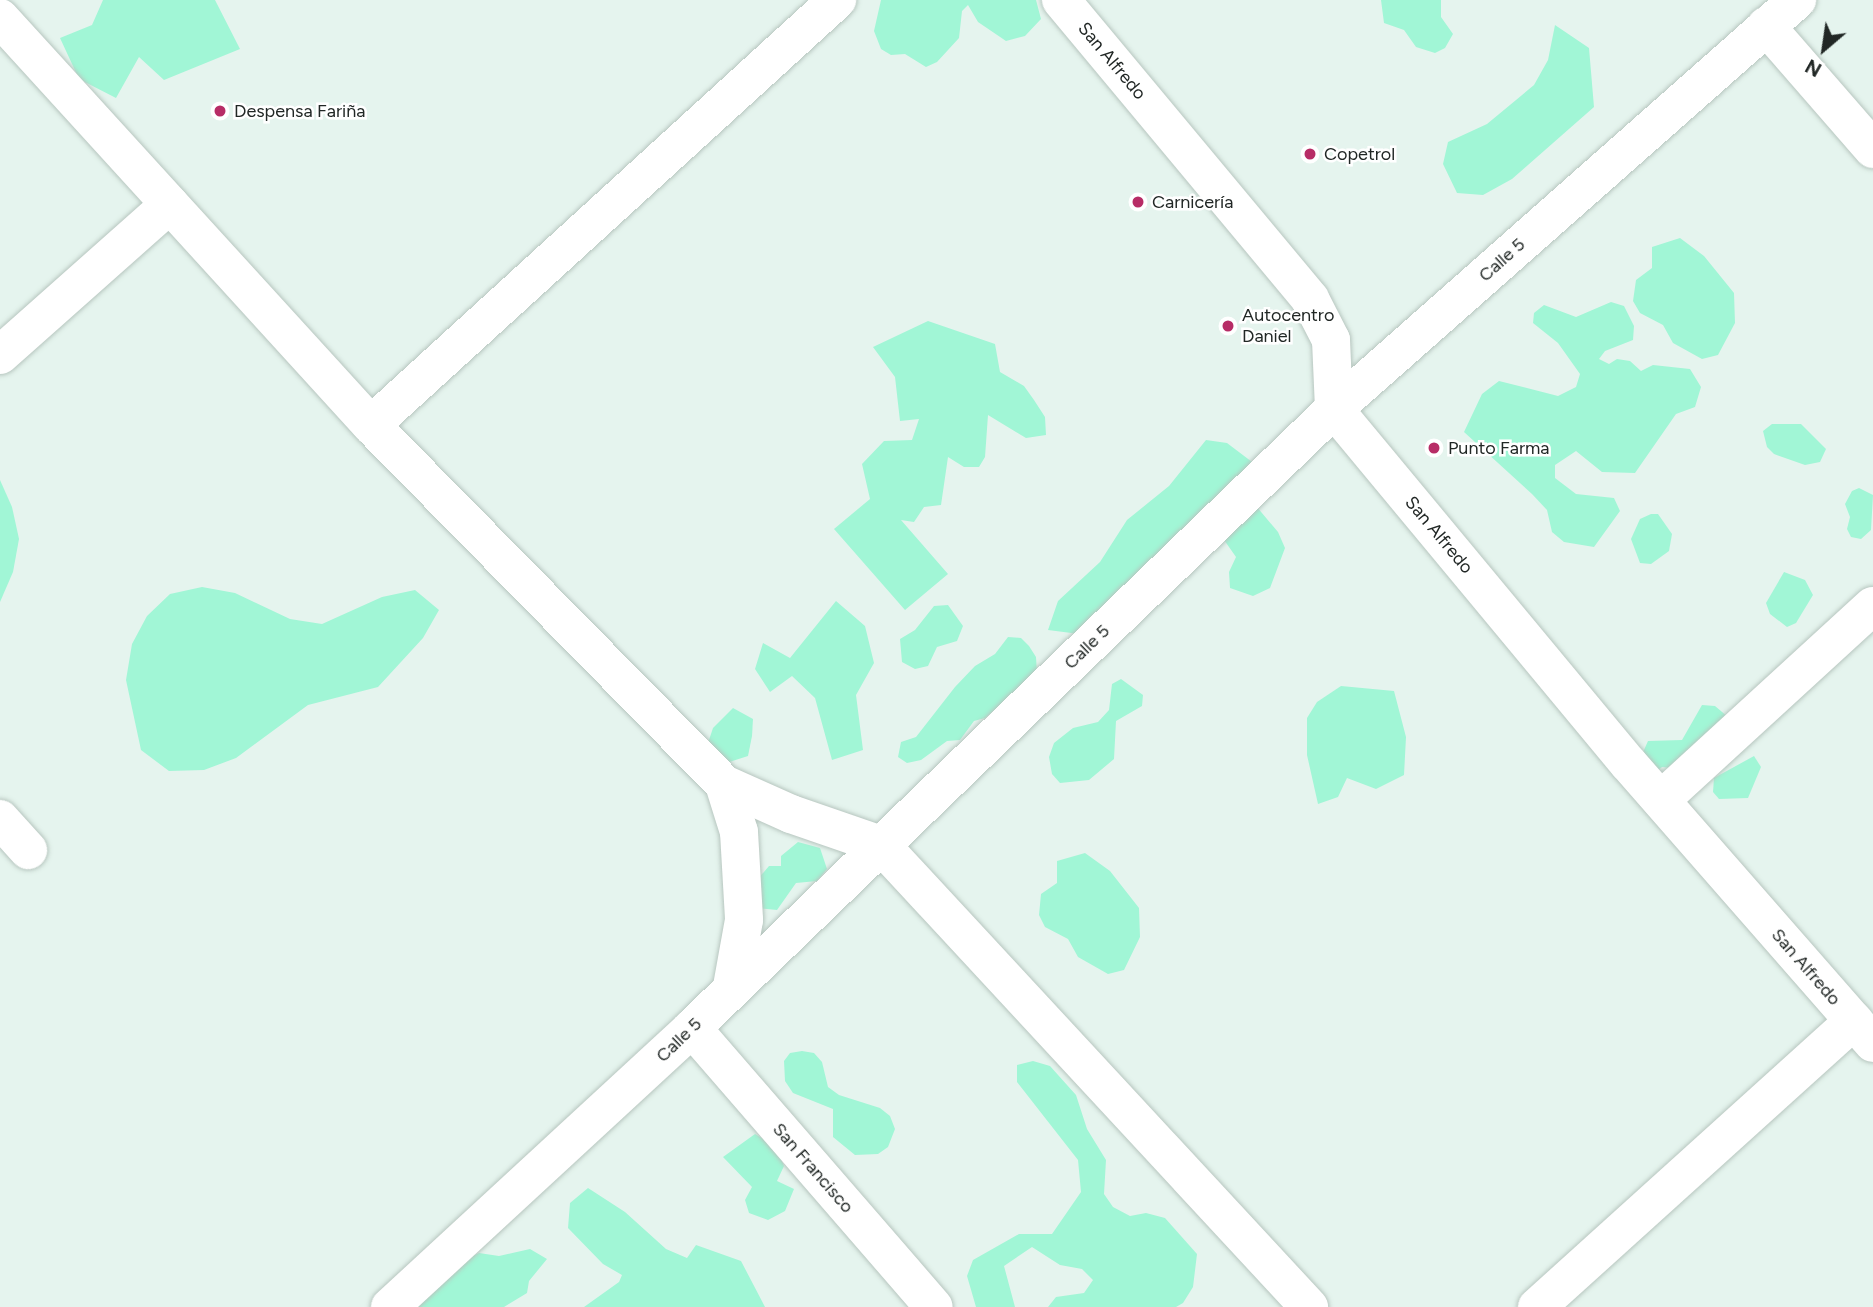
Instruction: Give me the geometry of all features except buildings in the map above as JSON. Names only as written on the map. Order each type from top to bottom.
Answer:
[{"type":"street","points":[[370,425],[837,0]]},
{"type":"street","name":"San Alfredo","points":[[1061,0],[1310,299],[1331,340],[1334,409],[1661,800],[1864,1032]]},
{"type":"street","name":"Calle 5","points":[[390,1307],[692,1028],[1334,409],[1797,0]]},
{"type":"street","points":[[10,13],[170,204],[370,425],[724,784],[791,814],[881,845],[1308,1307]]},
{"type":"street","points":[[1766,26],[1873,149]]},
{"type":"street","points":[[0,355],[170,204]]},
{"type":"street","points":[[1661,800],[1873,606]]},
{"type":"street","points":[[724,784],[739,832],[744,920],[732,987]]},
{"type":"street","points":[[0,819],[28,850]]},
{"type":"street","name":"San Francisco","points":[[692,1028],[934,1307]]},
{"type":"street","points":[[1537,1307],[1864,1032]]},
{"type":"green space","points":[[103,0],[215,0],[240,49],[164,80],[139,57],[116,98],[79,79],[60,38],[92,25]]},
{"type":"green space","points":[[881,0],[1036,0],[1041,19],[1025,36],[1006,41],[978,22],[968,5],[962,11],[959,38],[937,62],[926,67],[905,54],[891,55],[881,49],[874,31]]},
{"type":"green space","points":[[1381,0],[1441,0],[1441,17],[1453,34],[1445,48],[1435,53],[1416,47],[1404,30],[1384,23]]},
{"type":"green space","points":[[1555,25],[1589,48],[1594,107],[1512,179],[1483,195],[1457,193],[1443,164],[1448,142],[1487,124],[1534,85],[1548,60]]},
{"type":"green space","points":[[1680,238],[1704,256],[1734,293],[1735,323],[1718,355],[1702,359],[1673,343],[1663,325],[1640,313],[1633,301],[1636,280],[1652,268],[1652,247]]},
{"type":"green space","points":[[1611,302],[1624,306],[1634,326],[1633,340],[1605,351],[1599,359],[1609,364],[1617,359],[1630,361],[1641,371],[1653,365],[1690,369],[1701,387],[1695,407],[1676,414],[1635,473],[1602,472],[1576,451],[1555,465],[1555,478],[1576,494],[1614,498],[1620,511],[1594,547],[1564,542],[1552,532],[1547,510],[1464,432],[1482,394],[1499,381],[1558,396],[1576,387],[1580,374],[1558,343],[1533,323],[1534,313],[1544,305],[1576,317]]},
{"type":"green space","points":[[928,321],[995,344],[1000,372],[1024,386],[1045,417],[1046,435],[1026,438],[988,415],[985,457],[979,467],[964,467],[948,457],[941,505],[924,507],[914,522],[901,520],[948,574],[905,610],[834,529],[870,499],[862,464],[884,441],[912,440],[919,419],[900,421],[895,377],[873,347]]},
{"type":"green space","points":[[1772,424],[1801,424],[1826,449],[1820,462],[1805,465],[1774,454],[1767,447],[1763,431]]},
{"type":"green space","points":[[1206,440],[1227,443],[1260,468],[1251,500],[1278,532],[1285,548],[1270,588],[1253,596],[1230,588],[1229,572],[1236,557],[1222,537],[1087,635],[1048,630],[1058,601],[1100,562],[1127,520],[1169,486]]},
{"type":"green space","points":[[0,480],[12,507],[19,539],[13,572],[0,602]]},
{"type":"green space","points":[[1859,488],[1873,495],[1871,530],[1861,539],[1851,537],[1847,529],[1850,517],[1845,504],[1852,491]]},
{"type":"green space","points":[[1658,514],[1672,534],[1669,551],[1651,564],[1640,563],[1631,539],[1640,519]]},
{"type":"green space","points":[[1784,572],[1805,580],[1813,595],[1796,623],[1787,627],[1770,614],[1766,603]]},
{"type":"green space","points":[[202,587],[235,593],[290,619],[322,624],[382,597],[415,590],[439,610],[423,638],[378,687],[308,705],[236,758],[204,770],[169,771],[141,750],[126,680],[132,644],[147,616],[170,594]]},
{"type":"green space","points":[[836,601],[865,626],[874,663],[856,695],[863,750],[832,760],[815,698],[792,676],[770,692],[755,669],[763,643],[790,658]]},
{"type":"green space","points":[[948,605],[963,626],[957,641],[937,647],[928,666],[915,669],[902,662],[900,639],[915,630],[934,606]]},
{"type":"green space","points":[[1008,637],[1021,638],[1029,646],[1036,657],[1037,673],[985,718],[974,721],[960,740],[947,741],[921,760],[907,763],[898,757],[901,742],[916,737],[955,687],[975,666],[995,654]]},
{"type":"green space","points":[[1121,679],[1143,695],[1142,706],[1116,721],[1114,759],[1089,780],[1060,783],[1052,774],[1049,757],[1054,743],[1073,728],[1098,722],[1109,710],[1112,684]]},
{"type":"green space","points":[[1341,686],[1394,691],[1406,737],[1404,775],[1376,789],[1347,778],[1338,797],[1318,804],[1307,755],[1307,718],[1317,702]]},
{"type":"green space","points":[[1702,705],[1715,706],[1728,717],[1684,769],[1662,767],[1651,776],[1640,759],[1648,741],[1682,740]]},
{"type":"green space","points":[[733,708],[753,719],[752,736],[748,756],[723,764],[708,743],[713,728]]},
{"type":"green space","points":[[1754,756],[1761,767],[1748,798],[1719,799],[1713,792],[1714,778]]},
{"type":"green space","points":[[798,842],[820,848],[827,869],[817,881],[796,883],[777,910],[757,908],[757,880],[769,866],[781,866],[781,856]]},
{"type":"green space","points":[[1085,853],[1110,871],[1139,908],[1140,937],[1124,970],[1108,974],[1078,957],[1068,939],[1045,927],[1039,915],[1041,894],[1057,883],[1057,861]]},
{"type":"green space","points":[[790,1053],[814,1053],[822,1062],[828,1087],[839,1095],[880,1108],[890,1116],[895,1129],[888,1147],[878,1154],[855,1155],[833,1137],[833,1109],[793,1093],[785,1081],[784,1061]]},
{"type":"green space","points":[[1033,1061],[1050,1066],[1076,1095],[1087,1129],[1106,1160],[1104,1194],[1113,1207],[1130,1216],[1146,1213],[1165,1218],[1197,1254],[1193,1287],[1183,1303],[1176,1307],[1048,1307],[1056,1297],[1084,1293],[1093,1280],[1082,1269],[1060,1265],[1032,1247],[1004,1266],[1015,1307],[976,1307],[967,1276],[973,1260],[1019,1234],[1052,1234],[1081,1192],[1078,1160],[1017,1082],[1017,1065]]},
{"type":"green space","points":[[755,1134],[776,1146],[784,1166],[777,1181],[794,1189],[785,1211],[768,1220],[749,1213],[745,1200],[752,1187],[723,1157]]},
{"type":"green space","points":[[588,1188],[625,1212],[666,1249],[687,1258],[696,1245],[741,1261],[765,1307],[584,1307],[619,1282],[622,1275],[603,1264],[568,1228],[570,1203]]},
{"type":"green space","points":[[530,1249],[547,1259],[529,1281],[527,1293],[504,1307],[409,1307],[459,1262],[479,1253],[499,1256]]},
{"type":"place","name":"Despensa Fariña","points":[[220,111]]},
{"type":"place","name":"Copetrol","points":[[1310,154]]},
{"type":"place","name":"Carnicería","points":[[1138,202]]},
{"type":"place","name":"Autocentro Daniel","points":[[1228,326]]},
{"type":"place","name":"Punto Farma","points":[[1434,448]]}]
